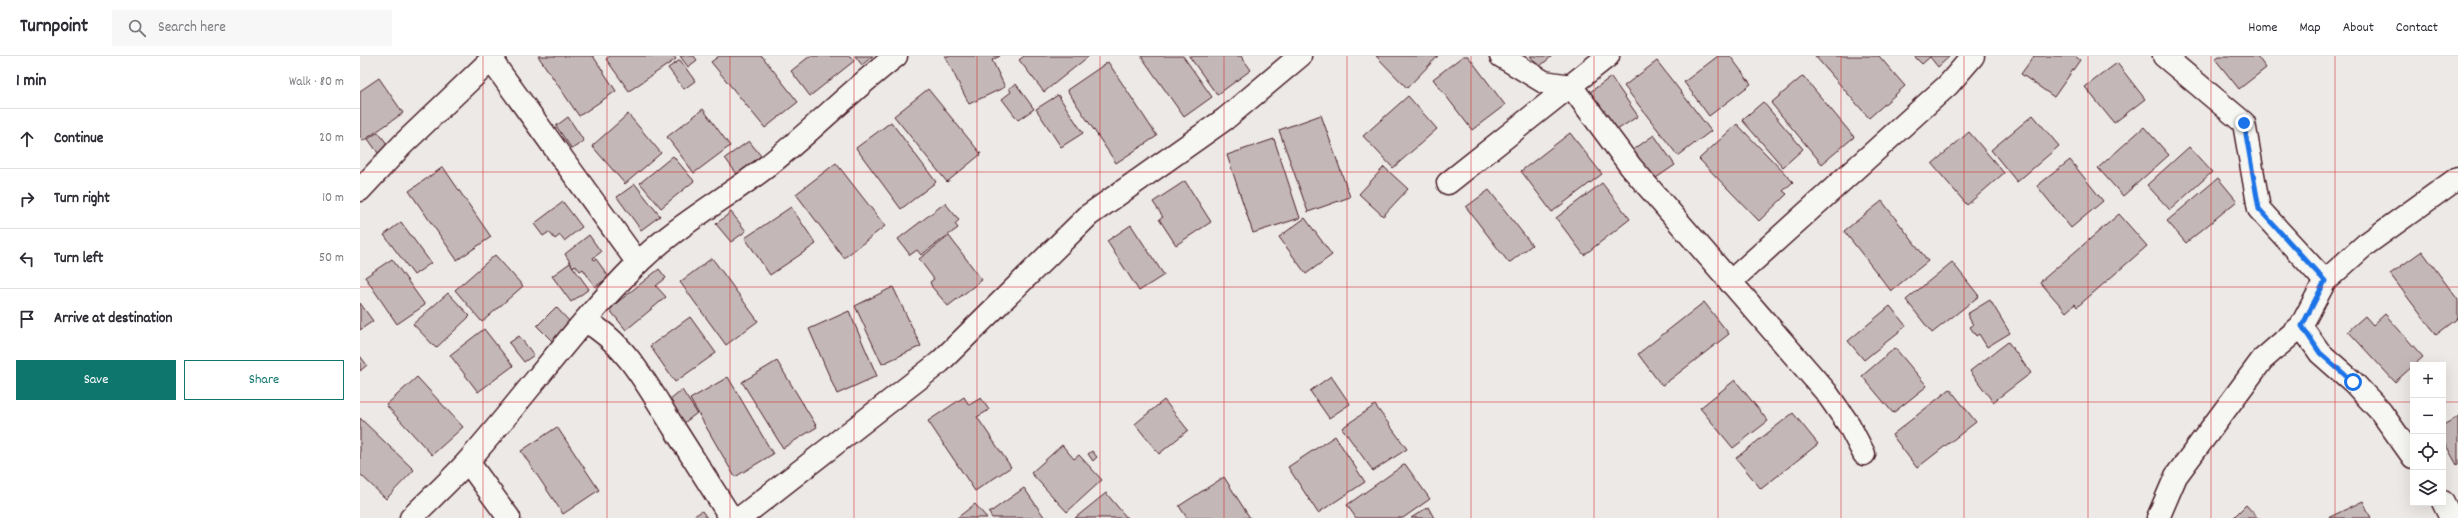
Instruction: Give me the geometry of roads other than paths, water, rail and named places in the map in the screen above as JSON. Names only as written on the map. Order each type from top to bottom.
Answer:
[{"type":"street","points":[[410,518],[468,462],[586,321],[638,263],[680,227],[764,168],[806,135],[863,82],[896,56]]},
{"type":"street","points":[[740,518],[940,362],[1089,215],[1225,119],[1300,56]]},
{"type":"street","points":[[1501,56],[1544,82],[1571,86],[1631,167],[1826,392],[1849,424],[1864,454]]},
{"type":"street","points":[[1448,183],[1608,56]]},
{"type":"street","points":[[1730,282],[1948,85],[1973,56]]},
{"type":"street","points":[[2164,56],[2244,123],[2259,209],[2325,281]]},
{"type":"street","points":[[360,190],[493,58],[638,263]]},
{"type":"street","points":[[2158,518],[2176,476],[2230,401],[2262,360],[2302,326],[2325,281],[2365,245],[2458,178]]},
{"type":"street","points":[[586,321],[602,330],[624,354],[648,386],[731,518]]},
{"type":"street","points":[[2302,326],[2320,353],[2353,382],[2381,412],[2410,453]]},
{"type":"street","points":[[468,462],[509,518]]},
{"type":"street","points":[[2445,506],[2451,518]]}]
